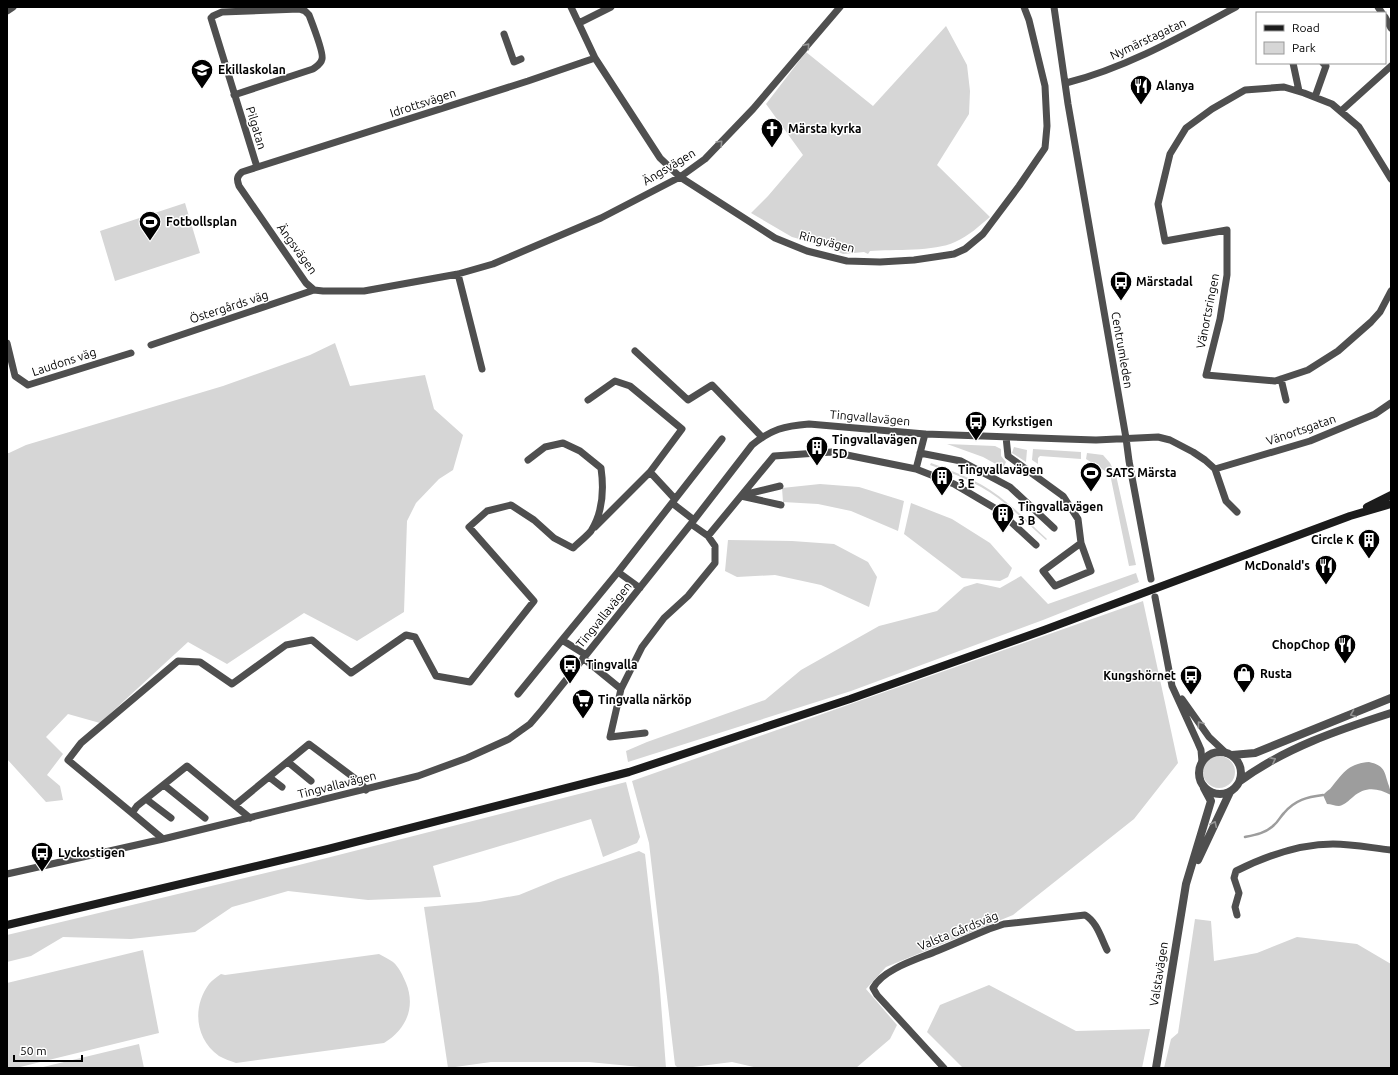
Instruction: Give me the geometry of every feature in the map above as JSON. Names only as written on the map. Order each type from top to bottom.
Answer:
[{"type":"main road","points":[[1350,516],[1391,495]]},
{"type":"main road","points":[[7,925],[328,849],[629,772],[873,691],[1044,630],[1350,516],[1391,504]]},
{"type":"street","points":[[7,10],[13,7]]},
{"type":"street","name":"Ringvägen","points":[[571,7],[595,58],[660,158],[680,176],[775,238],[814,253],[847,261],[880,262],[914,260],[954,254],[965,249],[983,234],[1045,148],[1047,126],[1044,86],[1029,20],[1024,7]]},
{"type":"street","points":[[579,23],[611,7]]},
{"type":"street","name":"Ängsvägen","points":[[257,167],[242,172],[238,175],[237,180],[239,186],[306,283],[314,290],[371,290],[458,274],[493,264],[527,251],[601,218],[680,176],[705,159],[752,109],[840,7]]},
{"type":"street","name":"Centrumleden","points":[[1054,7],[1092,244],[1126,438],[1128,461],[1151,578]]},
{"type":"street","name":"Nymärstagatan","points":[[1066,83],[1111,69],[1173,41],[1236,7]]},
{"type":"street","name":"Pilgatan","points":[[234,95],[313,69],[319,65],[322,59],[322,52],[309,15],[305,11],[300,9],[222,12],[211,18],[234,95],[257,167]]},
{"type":"street","points":[[1386,19],[1391,28]]},
{"type":"street","points":[[504,34],[514,62],[521,59]]},
{"type":"street","name":"Idrottsvägen","points":[[257,167],[528,81],[595,58]]},
{"type":"street","points":[[1293,64],[1299,91]]},
{"type":"street","points":[[1315,97],[1326,66],[1324,64]]},
{"type":"street","points":[[1341,111],[1391,66]]},
{"type":"street","name":"Vänortsringen","points":[[1391,177],[1359,127],[1332,104],[1299,91],[1284,87],[1246,90],[1212,109],[1186,128],[1170,154],[1158,204],[1165,241],[1227,230],[1227,275],[1220,319],[1206,375],[1276,381],[1308,370],[1338,351],[1388,307],[1391,291]]},
{"type":"street","points":[[458,274],[482,368]]},
{"type":"street","name":"Östergårds väg","points":[[151,345],[314,290]]},
{"type":"street","name":"Laudons väg","points":[[7,343],[15,376],[28,385],[132,353]]},
{"type":"street","points":[[635,351],[688,400],[712,385],[762,437]]},
{"type":"street","points":[[1281,379],[1286,400]]},
{"type":"street","points":[[163,839],[68,760],[81,743],[178,661],[200,662],[232,684],[286,644],[312,640],[351,673],[406,635],[415,637],[436,676],[470,682],[534,601],[469,527],[487,511],[511,505],[534,520],[554,538],[573,548],[650,472],[682,429],[630,386],[615,381],[588,400]]},
{"type":"street","name":"Vänortsgatan","points":[[1215,469],[1310,441],[1375,414],[1391,403]]},
{"type":"street","name":"Tingvallavägen","points":[[7,874],[163,839],[418,776],[443,768],[508,739],[530,724],[693,522],[752,445],[762,437],[780,428],[791,425],[808,424],[925,434],[1072,439],[1158,437],[1170,440],[1193,452],[1215,469]]},
{"type":"street","points":[[916,469],[925,434]]},
{"type":"street","points":[[1006,437],[1008,456],[1063,496],[1078,519],[1081,543],[1091,571],[1055,586],[1042,571],[1081,543]]},
{"type":"street","points":[[518,694],[618,572],[722,439]]},
{"type":"street","points":[[528,460],[545,447],[563,443],[580,451],[600,468],[603,485],[600,511],[590,531]]},
{"type":"street","points":[[708,536],[774,456],[832,452],[916,469],[954,484],[998,510],[1036,545]]},
{"type":"street","points":[[920,454],[961,461],[1010,487],[1054,528]]},
{"type":"street","points":[[1215,469],[1226,501],[1236,512]]},
{"type":"street","points":[[645,733],[610,737],[621,689],[642,647],[664,618],[688,596],[715,563],[715,546],[708,536],[673,501],[650,472]]},
{"type":"street","points":[[741,496],[780,486]]},
{"type":"street","points":[[741,496],[781,505]]},
{"type":"street","points":[[618,572],[640,588]]},
{"type":"street","points":[[1154,597],[1172,686],[1201,750],[1202,762]]},
{"type":"street","points":[[562,640],[585,657],[621,689]]},
{"type":"street","points":[[1172,686],[1209,737],[1237,760],[1240,766],[1240,781]]},
{"type":"street","points":[[1391,698],[1255,753],[1229,754],[1219,752],[1206,756],[1199,769],[1201,782],[1204,788],[1210,792],[1216,794],[1230,792],[1240,781],[1260,767],[1291,750],[1340,730],[1391,713]]},
{"type":"street","points":[[235,805],[309,744],[361,783],[366,790]]},
{"type":"street","points":[[288,762],[311,781]]},
{"type":"street","points":[[132,813],[137,806],[187,766],[250,818]]},
{"type":"street","points":[[269,777],[282,788]]},
{"type":"street","points":[[164,785],[205,818]]},
{"type":"street","name":"Valstavägen","points":[[1156,1068],[1186,884],[1211,801],[1204,788]]},
{"type":"street","name":"Valstavägen","points":[[1186,884],[1230,792]]},
{"type":"street","points":[[146,800],[171,818]]},
{"type":"street","points":[[1237,915],[1235,907],[1239,894],[1234,878],[1236,872],[1254,862],[1282,851],[1298,847],[1332,844],[1367,846],[1391,850]]},
{"type":"street","name":"Valsta Gårdsväg","points":[[944,1068],[877,995],[873,988],[875,983],[885,975],[899,967],[1004,924],[1085,915],[1094,922],[1107,950]]},
{"type":"green space","points":[[946,26],[967,65],[970,91],[969,114],[937,165],[990,217],[965,237],[946,245],[914,250],[870,251],[868,254],[864,252],[843,254],[825,246],[792,237],[751,213],[768,196],[803,155],[766,104],[806,52],[873,106]]},
{"type":"green space","name":"Fotbollsplan","points":[[185,203],[200,253],[115,281],[100,231]]},
{"type":"green space","points":[[335,343],[350,386],[425,375],[434,409],[463,435],[453,470],[439,479],[416,503],[407,521],[404,612],[357,641],[304,613],[227,664],[188,642],[100,723],[68,714],[46,737],[63,754],[47,775],[60,786],[63,800],[46,802],[7,759],[7,453],[26,445],[223,386],[310,355]]},
{"type":"green space","points":[[947,444],[995,446],[1001,449],[1001,456],[1006,462],[1003,468],[983,457]]},
{"type":"green space","points":[[1014,447],[1027,450],[1026,462],[1012,453]]},
{"type":"green space","points":[[1033,449],[1081,452],[1081,459],[1040,456],[1038,458],[1038,464],[1032,460]]},
{"type":"green space","points":[[1087,453],[1103,455],[1110,463],[1116,475],[1136,565],[1129,566],[1110,474],[1086,459]]},
{"type":"green space","points":[[931,463],[982,485],[1016,510],[1047,539],[1046,540],[990,492],[950,472],[930,465]]},
{"type":"green space","points":[[820,484],[859,487],[904,501],[898,531],[851,511],[818,504],[783,502],[782,488]]},
{"type":"green space","points":[[911,503],[952,519],[990,543],[1012,568],[1008,577],[1000,581],[962,578],[904,534]]},
{"type":"green space","points":[[728,540],[792,541],[834,544],[868,562],[877,577],[869,607],[821,585],[775,575],[737,577],[725,571]]},
{"type":"green space","points":[[1136,573],[1139,582],[1043,620],[851,691],[628,762],[626,751],[647,742],[765,700],[801,670],[879,626],[937,611],[964,587],[977,583],[1000,588],[1021,576],[1048,604]]},
{"type":"green space","points":[[1143,601],[1178,763],[1134,819],[1013,915],[886,967],[866,989],[897,1025],[890,1039],[856,1068],[758,1068],[732,1062],[685,1068],[678,1068],[675,1065],[649,843],[632,781]]},
{"type":"green space","points":[[1216,756],[1222,756],[1231,760],[1235,772],[1231,784],[1222,788],[1216,788],[1207,784],[1203,775],[1203,769],[1207,760]]},
{"type":"green space","points":[[626,782],[640,837],[637,843],[603,857],[591,819],[433,866],[441,897],[368,900],[288,891],[232,907],[195,932],[131,939],[63,937],[31,956],[7,962],[7,935],[295,866]]},
{"type":"green space","points":[[639,851],[645,854],[659,977],[666,1068],[650,1068],[589,1062],[491,1062],[448,1068],[424,907],[479,902],[519,895],[558,879]]},
{"type":"green space","points":[[1195,919],[1211,921],[1214,961],[1257,953],[1297,937],[1357,944],[1391,964],[1391,1068],[1164,1068],[1171,1039],[1178,1033]]},
{"type":"green space","points":[[143,950],[159,1033],[16,1068],[7,1068],[7,983]]},
{"type":"green space","points":[[379,954],[393,962],[399,969],[406,983],[410,1001],[407,1017],[403,1025],[392,1038],[384,1043],[236,1063],[219,1056],[205,1041],[199,1022],[198,1012],[200,1003],[209,984],[221,974],[225,975]]},
{"type":"green space","points":[[989,985],[1076,1031],[1150,1029],[1142,1068],[963,1068],[927,1032],[940,1005]]},
{"type":"green space","points":[[139,1044],[144,1068],[39,1068]]},
{"type":"shaded area","points":[[1369,762],[1379,765],[1384,770],[1391,795],[1372,789],[1358,793],[1347,802],[1338,806],[1327,804],[1323,795],[1342,774],[1350,767]]},
{"type":"waterway","points":[[1245,837],[1271,828],[1288,809],[1297,802],[1307,798],[1323,795]]},
{"type":"place","name":"Ekillaskolan","points":[[202,90]]},
{"type":"place","name":"Alanya","points":[[1141,106]]},
{"type":"place","name":"Märsta kyrka","points":[[772,148]]},
{"type":"place","name":"Fotbollsplan","points":[[150,242]]},
{"type":"place","name":"Märstadal","points":[[1121,302]]},
{"type":"place","name":"Kyrkstigen","points":[[976,442]]},
{"type":"place","name":"Tingvallavägen 5D","points":[[817,466]]},
{"type":"place","name":"SATS Märsta","points":[[1091,492]]},
{"type":"place","name":"Tingvallavägen 3 E","points":[[942,496]]},
{"type":"place","name":"Tingvallavägen 3 B","points":[[1003,534]]},
{"type":"place","name":"Circle K","points":[[1369,560]]},
{"type":"place","name":"McDonald's","points":[[1326,586]]},
{"type":"place","name":"ChopChop","points":[[1345,664]]},
{"type":"place","name":"Tingvalla","points":[[570,684]]},
{"type":"place","name":"Rusta","points":[[1244,694]]},
{"type":"place","name":"Kungshörnet","points":[[1191,696]]},
{"type":"place","name":"Tingvalla närköp","points":[[583,720]]},
{"type":"place","name":"Lyckostigen","points":[[42,872]]}]
